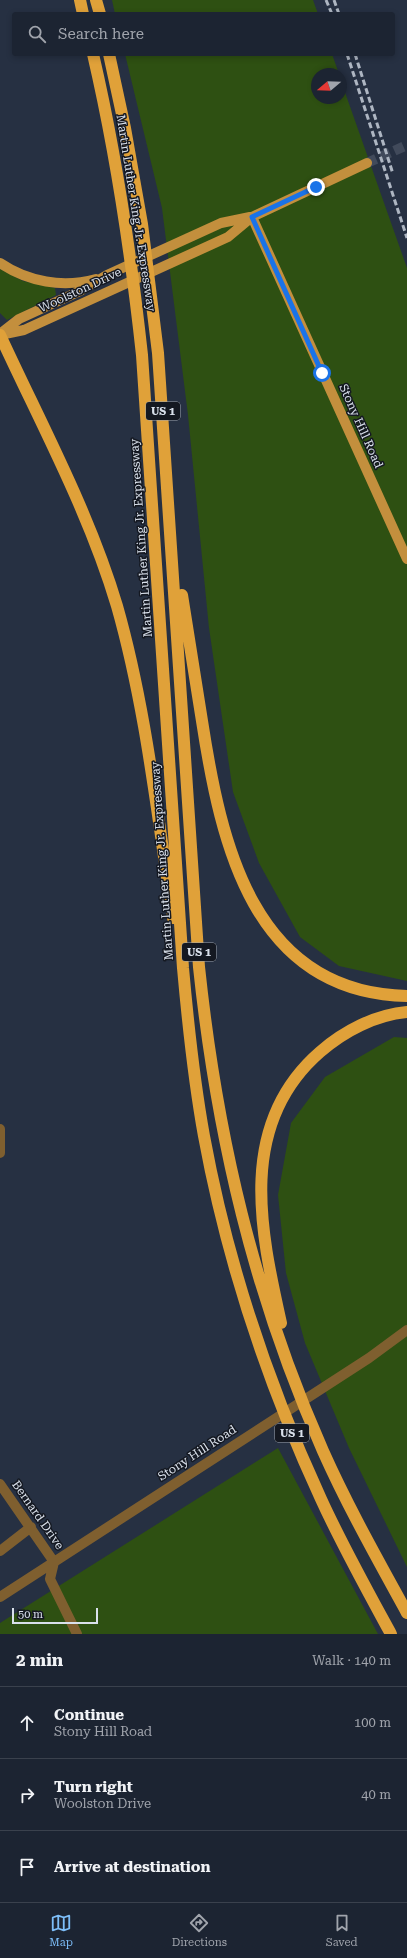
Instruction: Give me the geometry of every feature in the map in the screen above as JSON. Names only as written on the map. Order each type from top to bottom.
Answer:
[{"type":"highway","points":[[80,0],[83,12]]},
{"type":"highway","points":[[96,0],[99,12]]},
{"type":"highway","name":"Martin Luther King Jr. Expressway","points":[[93,56],[110,138],[126,232],[137,312],[147,410],[187,1010],[198,1095],[213,1178],[233,1262],[258,1343],[288,1422],[321,1500],[392,1634]]},
{"type":"highway","name":"Martin Luther King Jr. Expressway","points":[[109,56],[125,128],[142,224],[153,305],[163,401],[200,967],[209,1050],[223,1133],[241,1214],[264,1296],[292,1375],[342,1490],[407,1613]]},
{"type":"highway","points":[[0,335],[92,534],[109,581],[124,633],[143,725],[187,1010]]},
{"type":"highway","points":[[170,518],[213,789],[223,830],[246,889],[254,905],[273,933],[285,946],[311,968],[338,984],[354,989],[382,995],[407,996]]},
{"type":"highway","points":[[292,1375],[267,1263],[262,1221],[262,1164],[269,1130],[278,1108],[291,1084],[302,1069],[330,1043],[372,1020],[407,1012]]},
{"type":"main road","name":"Woolston Drive","points":[[0,335],[19,319],[80,291],[107,275],[221,223],[252,217],[367,163]]},
{"type":"main road","name":"Woolston Drive","points":[[0,335],[24,330],[228,237],[252,217]]},
{"type":"main road","name":"Stony Hill Road","points":[[252,217],[407,559]]},
{"type":"main road","name":"Woolston Drive","points":[[0,263],[25,276],[51,282],[78,282],[107,275]]},
{"type":"street","points":[[0,1129],[0,1153]]},
{"type":"street","name":"Stony Hill Road","points":[[0,1597],[346,1373],[407,1330]]},
{"type":"street","name":"Bernard Drive","points":[[0,1484],[54,1562]]},
{"type":"street","points":[[0,1551],[31,1527]]},
{"type":"street","points":[[54,1562],[50,1579],[77,1634]]},
{"type":"green space","points":[[112,0],[313,0],[317,12],[115,12]]},
{"type":"green space","points":[[125,56],[333,56],[337,68],[311,68],[311,104],[347,104],[347,98],[407,268],[407,981],[339,966],[300,937],[259,863],[233,792],[209,628],[188,415],[162,208]]},
{"type":"green space","points":[[0,269],[23,281],[55,288],[56,295],[7,320],[0,313]]},
{"type":"green space","points":[[394,1037],[407,1038],[407,1567],[349,1448],[305,1343],[286,1273],[278,1195],[291,1123],[325,1077]]},
{"type":"green space","points":[[278,1448],[378,1634],[0,1634],[0,1623]]},
{"type":"tunnel","points":[[367,163],[407,145]]},
{"type":"railway","points":[[326,0],[331,12]]},
{"type":"railway","points":[[334,0],[338,12]]},
{"type":"railway","points":[[348,56],[407,238]]},
{"type":"railway","points":[[356,56],[393,174]]},
{"type":"route","points":[[316,187],[252,217],[322,373]]}]
